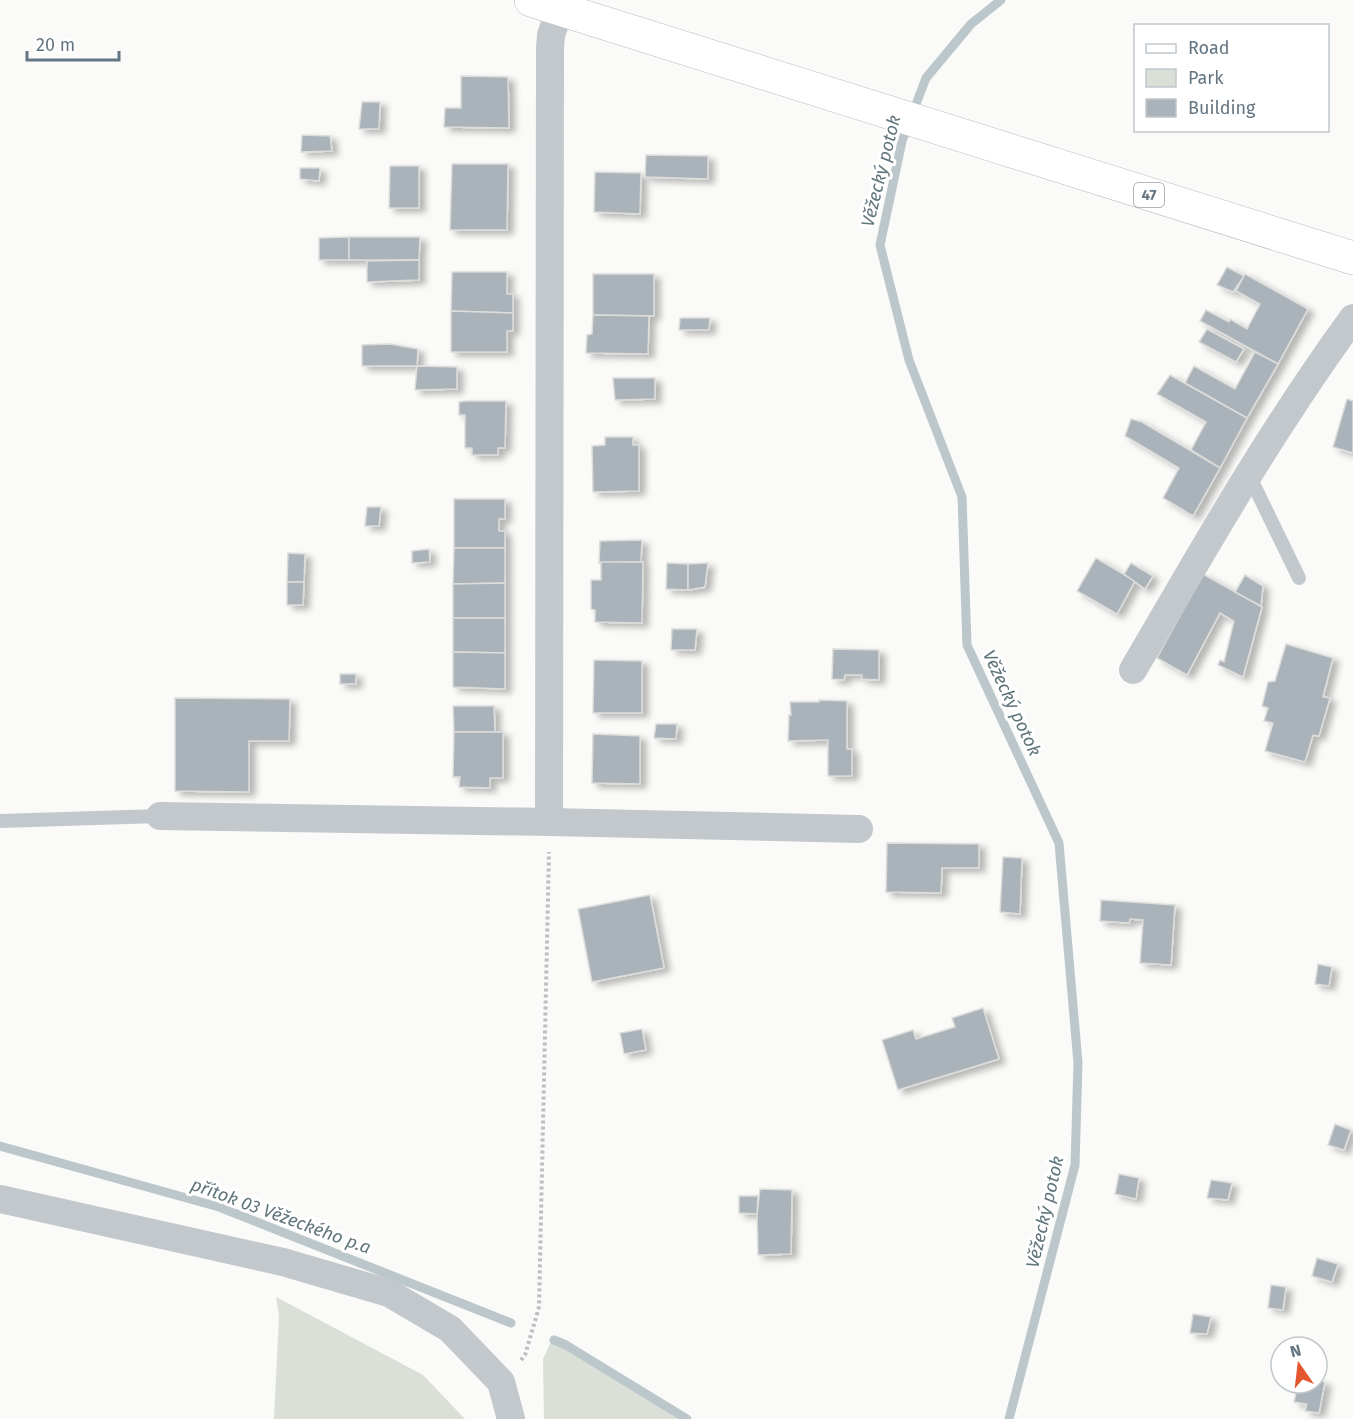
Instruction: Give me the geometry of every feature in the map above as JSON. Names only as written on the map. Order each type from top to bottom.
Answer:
[{"type":"main road","name":"47","points":[[546,5],[1353,258]]},
{"type":"street","points":[[546,5],[551,35],[549,822]]},
{"type":"street","points":[[1133,670],[1248,473],[1319,364],[1353,318]]},
{"type":"street","points":[[160,816],[859,829]]},
{"type":"street","points":[[0,1199],[283,1262],[389,1293],[450,1329],[501,1382],[511,1419]]},
{"type":"lane","points":[[1248,473],[1299,578]]},
{"type":"lane","points":[[0,821],[160,816]]},
{"type":"path","points":[[501,1382],[525,1356],[539,1307],[549,822]]},
{"type":"green space","points":[[276,1297],[423,1375],[465,1419],[274,1419],[279,1316]]},
{"type":"green space","points":[[554,1335],[678,1419],[544,1419],[543,1359]]},
{"type":"building","points":[[461,76],[508,77],[509,128],[444,127],[445,108],[461,108]]},
{"type":"building","points":[[362,102],[380,102],[379,129],[359,129]]},
{"type":"building","points":[[302,135],[330,136],[332,151],[301,152]]},
{"type":"building","points":[[646,155],[708,156],[708,179],[645,177]]},
{"type":"building","points":[[452,164],[508,164],[507,230],[450,230]]},
{"type":"building","points":[[390,166],[419,166],[419,208],[389,208]]},
{"type":"building","points":[[300,168],[320,168],[319,181],[300,179]]},
{"type":"building","points":[[595,172],[641,173],[640,214],[594,212]]},
{"type":"building","points":[[349,237],[349,260],[319,260],[319,238]]},
{"type":"building","points":[[349,237],[420,237],[419,260],[349,260]]},
{"type":"building","points":[[419,260],[419,280],[367,282],[367,261]]},
{"type":"building","points":[[1227,267],[1244,276],[1233,292],[1217,285]]},
{"type":"building","points":[[452,272],[507,272],[507,294],[513,294],[513,313],[451,311]]},
{"type":"building","points":[[593,274],[654,274],[654,316],[593,315]]},
{"type":"building","points":[[1245,274],[1308,309],[1278,364],[1200,321],[1206,310],[1229,322],[1230,319],[1247,329],[1260,304],[1236,291]]},
{"type":"building","points":[[451,311],[513,313],[513,331],[507,331],[507,352],[451,352]]},
{"type":"building","points":[[593,315],[649,316],[648,354],[586,353],[587,335],[592,334]]},
{"type":"building","points":[[680,318],[710,318],[709,330],[679,330]]},
{"type":"building","points":[[1207,329],[1244,349],[1236,362],[1199,342]]},
{"type":"building","points":[[390,344],[418,349],[417,366],[362,366],[362,345]]},
{"type":"building","points":[[1255,352],[1278,364],[1247,418],[1185,383],[1194,366],[1235,389]]},
{"type":"building","points":[[417,366],[457,367],[457,389],[415,390]]},
{"type":"building","points":[[1170,375],[1247,418],[1220,468],[1191,450],[1206,422],[1157,394]]},
{"type":"building","points":[[613,378],[655,378],[655,399],[615,400]]},
{"type":"building","points":[[1347,399],[1353,401],[1353,453],[1333,447]]},
{"type":"building","points":[[506,401],[505,448],[498,448],[498,455],[472,455],[472,448],[465,448],[465,415],[459,415],[459,402]]},
{"type":"building","points":[[1131,419],[1142,422],[1220,468],[1193,516],[1163,498],[1179,468],[1125,436]]},
{"type":"building","points":[[605,437],[633,437],[633,445],[639,445],[639,491],[593,492],[592,446],[605,445]]},
{"type":"building","points":[[454,499],[505,499],[505,519],[499,519],[499,531],[505,531],[505,548],[454,548]]},
{"type":"building","points":[[367,507],[381,507],[379,526],[365,526]]},
{"type":"building","points":[[642,540],[641,562],[599,563],[600,541]]},
{"type":"building","points":[[454,548],[505,548],[505,583],[453,584]]},
{"type":"building","points":[[429,549],[430,562],[412,563],[412,551]]},
{"type":"building","points":[[288,553],[305,554],[304,582],[287,582]]},
{"type":"building","points":[[1096,558],[1135,581],[1117,614],[1077,591]]},
{"type":"building","points":[[601,562],[643,562],[642,623],[595,622],[595,610],[591,609],[591,580],[601,580]]},
{"type":"building","points":[[667,563],[688,564],[688,590],[666,589]]},
{"type":"building","points":[[708,563],[705,587],[688,590],[688,564]]},
{"type":"building","points":[[1131,563],[1153,576],[1145,589],[1124,574]]},
{"type":"building","points":[[1203,574],[1262,607],[1243,677],[1218,665],[1220,660],[1224,662],[1234,621],[1220,613],[1187,675],[1157,658]]},
{"type":"building","points":[[1245,575],[1263,586],[1261,606],[1235,592]]},
{"type":"building","points":[[287,582],[304,582],[303,605],[287,605]]},
{"type":"building","points":[[505,583],[505,618],[453,618],[453,584]]},
{"type":"building","points":[[453,618],[505,618],[505,653],[453,652]]},
{"type":"building","points":[[672,629],[697,629],[695,650],[671,650]]},
{"type":"building","points":[[1286,644],[1333,658],[1323,697],[1330,698],[1319,736],[1313,735],[1305,762],[1265,751],[1273,723],[1264,721],[1268,708],[1262,706],[1268,682],[1275,681]]},
{"type":"building","points":[[833,649],[879,650],[879,680],[862,679],[862,675],[845,675],[844,680],[832,679]]},
{"type":"building","points":[[453,652],[505,653],[505,689],[453,687]]},
{"type":"building","points":[[594,660],[642,661],[642,713],[593,713]]},
{"type":"building","points":[[340,674],[356,674],[356,684],[340,684]]},
{"type":"building","points":[[175,698],[290,699],[289,741],[249,741],[249,792],[175,791]]},
{"type":"building","points":[[819,700],[847,701],[847,749],[852,749],[852,776],[828,776],[828,740],[788,741],[790,702],[819,702]]},
{"type":"building","points":[[453,706],[494,706],[495,732],[454,732]]},
{"type":"building","points":[[656,724],[677,724],[676,739],[654,738]]},
{"type":"building","points":[[454,732],[503,732],[503,778],[490,778],[490,788],[459,787],[460,777],[453,777]]},
{"type":"building","points":[[593,734],[640,736],[640,784],[592,783]]},
{"type":"building","points":[[887,843],[979,844],[979,868],[942,868],[941,893],[886,892]]},
{"type":"building","points":[[1003,857],[1022,858],[1020,914],[1000,912]]},
{"type":"building","points":[[650,895],[664,968],[592,982],[578,909]]},
{"type":"building","points":[[1101,900],[1175,905],[1171,965],[1140,963],[1143,920],[1130,919],[1129,923],[1100,921]]},
{"type":"building","points":[[1318,964],[1332,967],[1329,986],[1315,984]]},
{"type":"building","points":[[983,1008],[999,1059],[898,1090],[882,1040],[913,1030],[916,1039],[955,1027],[952,1018]]},
{"type":"building","points":[[642,1029],[646,1050],[624,1054],[620,1033]]},
{"type":"building","points":[[1335,1124],[1351,1130],[1344,1150],[1328,1145]]},
{"type":"building","points":[[1119,1174],[1139,1178],[1136,1199],[1115,1194]]},
{"type":"building","points":[[1211,1180],[1232,1183],[1228,1200],[1207,1198]]},
{"type":"building","points":[[760,1189],[792,1190],[791,1254],[758,1255],[757,1214]]},
{"type":"building","points":[[739,1196],[758,1196],[757,1214],[739,1213]]},
{"type":"building","points":[[1317,1258],[1338,1264],[1332,1282],[1312,1276]]},
{"type":"building","points":[[1271,1285],[1286,1287],[1283,1310],[1268,1308]]},
{"type":"building","points":[[1193,1314],[1211,1317],[1207,1334],[1190,1333]]},
{"type":"building","points":[[1295,1395],[1322,1395],[1319,1413],[1305,1411],[1307,1404],[1294,1402]]},
{"type":"waterway","name":"Věžecký potok","points":[[1001,0],[971,24],[926,78],[902,141],[880,245],[909,360],[962,497],[967,645],[1059,843],[1078,1063],[1075,1165],[1009,1419]]},
{"type":"waterway","name":"přítok 03 Věžeckého p.a","points":[[0,1146],[219,1207],[511,1323]]},
{"type":"waterway","name":"přítok 03 Věžeckého p.a","points":[[554,1340],[566,1345],[687,1419]]}]
